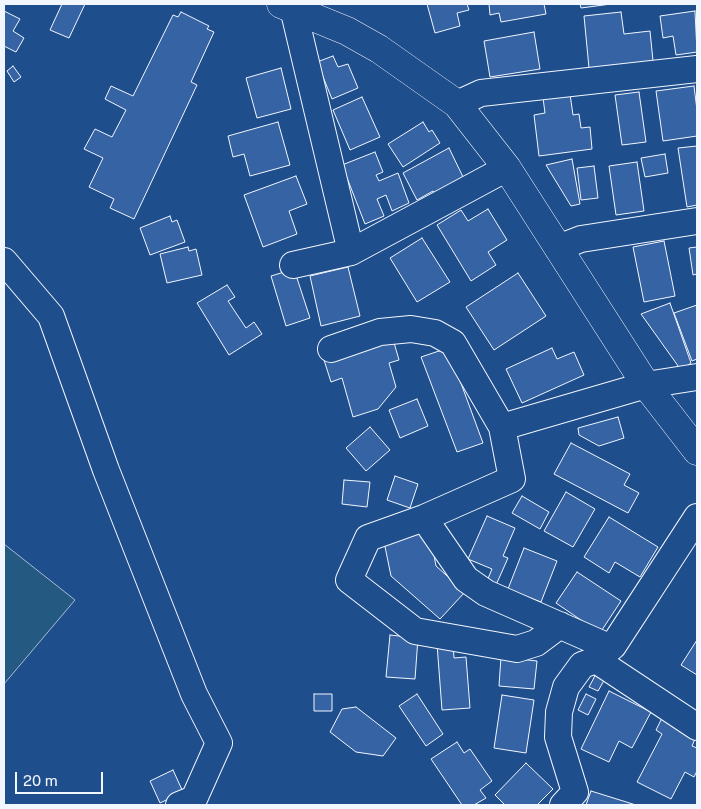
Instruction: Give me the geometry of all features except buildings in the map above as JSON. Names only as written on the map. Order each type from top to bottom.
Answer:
[{"type":"street","points":[[287,6],[347,31],[380,49],[457,104],[507,168],[646,385],[697,450]]},
{"type":"street","points":[[287,6],[350,252]]},
{"type":"street","points":[[457,104],[481,93],[697,69]]},
{"type":"street","points":[[293,265],[350,252],[507,168]]},
{"type":"street","points":[[558,248],[581,239],[697,221]]},
{"type":"street","points":[[4,261],[51,316],[106,470],[194,694],[219,743],[194,799],[179,805]]},
{"type":"street","points":[[331,349],[380,332],[412,329],[435,334],[453,343],[502,427],[512,479],[424,518],[368,538],[349,580],[415,631],[517,648],[536,643],[560,625]]},
{"type":"street","points":[[502,427],[646,385],[697,377]]},
{"type":"street","points":[[563,805],[575,792],[558,738],[559,712],[566,687],[582,665],[596,660],[613,646],[697,517]]},
{"type":"street","points":[[424,518],[466,579],[486,593],[602,644],[596,660]]},
{"type":"street","points":[[596,660],[697,727]]},
{"type":"shaded area","points":[[4,544],[75,600],[4,684]]}]
